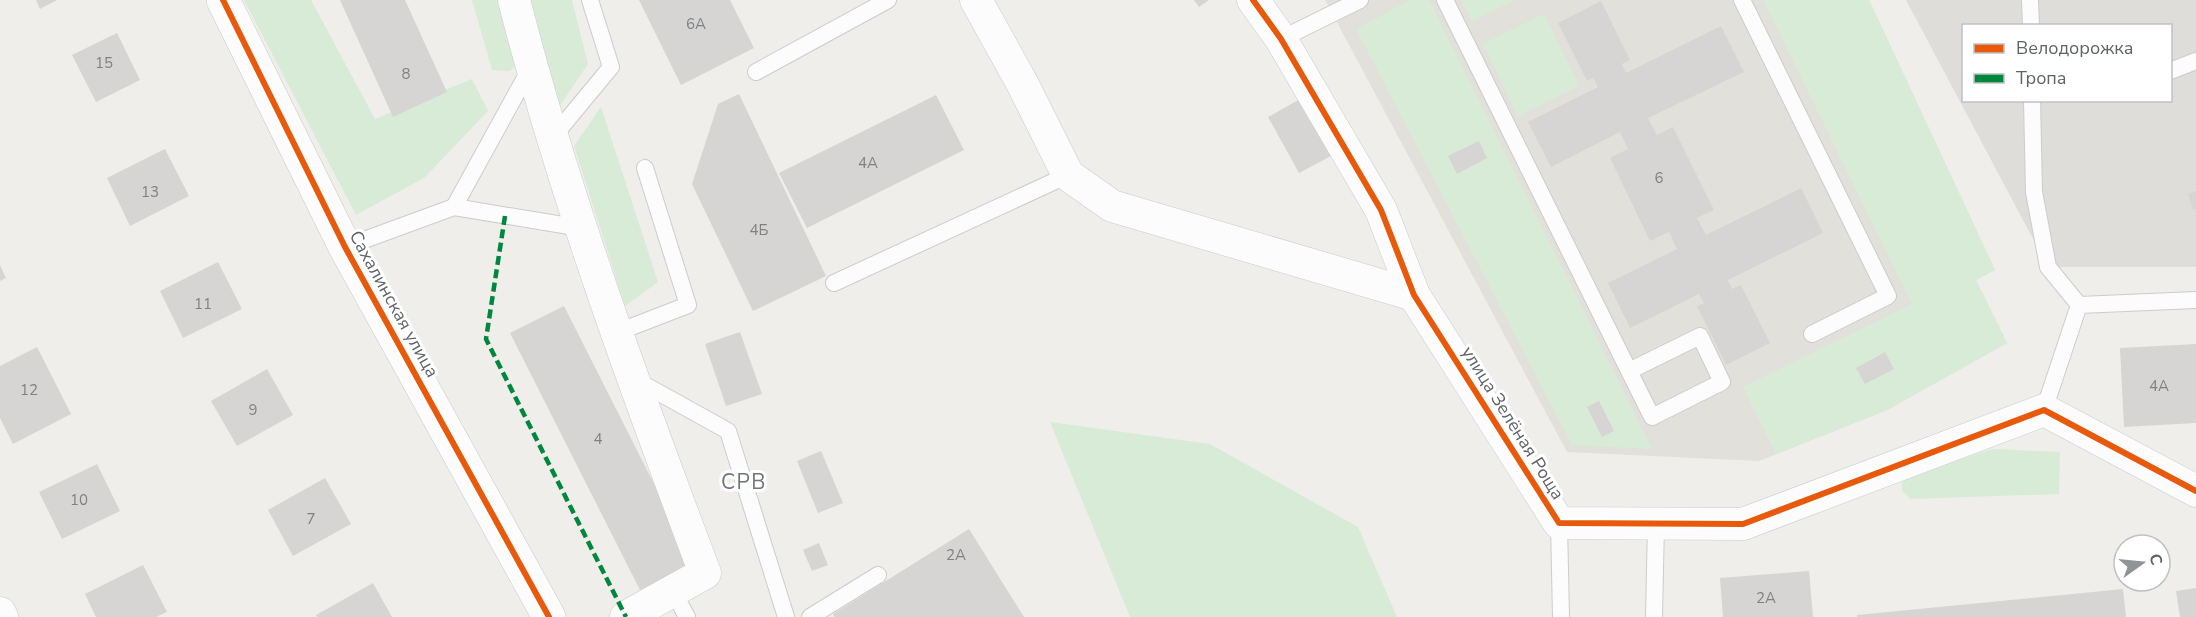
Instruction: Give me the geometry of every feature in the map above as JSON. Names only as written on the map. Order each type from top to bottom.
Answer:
[{"type":"street","name":"Сахалинская улица","points":[[223,0],[345,247],[549,617]]},
{"type":"street","points":[[514,0],[531,67],[581,228],[705,573],[680,604],[626,617]]},
{"type":"street","points":[[976,0],[1022,83],[1068,175],[1112,206],[1414,295]]},
{"type":"street","name":"улица Зелёная Роща","points":[[1253,0],[1281,39],[1381,210],[1414,295],[1558,523],[1743,524],[2044,410]]},
{"type":"street","points":[[2044,410],[2196,491]]},
{"type":"lane","points":[[553,137],[611,67],[590,0]]},
{"type":"lane","points":[[756,72],[888,0]]},
{"type":"lane","points":[[1281,39],[1360,0]]},
{"type":"lane","points":[[1445,0],[1629,371],[1652,417],[1722,382],[1700,336],[1629,371]]},
{"type":"lane","points":[[1742,0],[1888,296],[1812,334]]},
{"type":"lane","points":[[2030,0],[2031,24]]},
{"type":"lane","points":[[2172,70],[2196,61]]},
{"type":"lane","points":[[454,207],[531,67]]},
{"type":"lane","points":[[2032,102],[2034,192],[2048,267],[2079,305]]},
{"type":"lane","points":[[618,332],[688,305],[645,168]]},
{"type":"lane","points":[[834,283],[1068,175]]},
{"type":"lane","points":[[345,247],[454,207],[581,228]]},
{"type":"lane","points":[[2079,305],[2196,300]]},
{"type":"lane","points":[[2044,410],[2079,305]]},
{"type":"lane","points":[[635,379],[728,431],[786,617]]},
{"type":"lane","points":[[1558,523],[1561,617]]},
{"type":"lane","points":[[1654,617],[1656,523]]},
{"type":"lane","points":[[810,617],[878,574]]},
{"type":"shaded area","points":[[1325,0],[1869,0],[1995,270],[1976,280],[2007,343],[1887,410],[1759,461],[1567,452]]},
{"type":"shaded area","points":[[1906,0],[2196,0],[2196,267],[2048,267]]},
{"type":"green space","points":[[244,0],[311,0],[375,119],[472,79],[488,111],[424,178],[356,215]]},
{"type":"green space","points":[[472,0],[501,0],[519,60],[510,71],[492,70]]},
{"type":"green space","points":[[531,0],[572,0],[588,64],[559,107]]},
{"type":"green space","points":[[1410,0],[1429,0],[1652,449],[1572,445],[1356,29]]},
{"type":"green space","points":[[1461,0],[1515,0],[1472,21]]},
{"type":"green space","points":[[1763,0],[1869,0],[1995,270],[1976,280],[2007,343],[1887,410],[1776,454],[1743,387],[1912,304]]},
{"type":"green space","points":[[1544,14],[1579,86],[1518,116],[1483,44]]},
{"type":"green space","points":[[601,107],[658,282],[625,306],[574,146]]},
{"type":"green space","points":[[1050,422],[1210,444],[1358,527],[1397,617],[1130,617]]},
{"type":"green space","points":[[1992,449],[2060,452],[2059,494],[1910,499],[1902,491],[1902,481],[1909,476]]},
{"type":"building","points":[[36,0],[57,0],[40,9]]},
{"type":"building","points":[[340,0],[405,0],[447,92],[393,117]]},
{"type":"building","points":[[639,0],[730,0],[754,48],[681,85]]},
{"type":"building","points":[[1194,0],[1209,0],[1199,7]]},
{"type":"building","points":[[1601,1],[1630,60],[1622,64],[1626,73],[1721,26],[1744,72],[1648,118],[1657,135],[1673,127],[1714,210],[1697,218],[1706,235],[1801,188],[1823,233],[1728,280],[1732,289],[1741,285],[1770,343],[1726,365],[1697,306],[1704,303],[1699,294],[1630,328],[1608,283],[1677,249],[1669,232],[1650,241],[1610,158],[1628,149],[1620,132],[1551,167],[1528,122],[1598,87],[1593,78],[1587,81],[1558,23]]},
{"type":"building","points":[[117,33],[140,80],[96,102],[72,55]]},
{"type":"building","points":[[739,94],[826,276],[753,311],[692,184],[718,104]]},
{"type":"building","points":[[936,95],[964,150],[807,228],[779,173]]},
{"type":"building","points":[[1300,99],[1331,156],[1299,173],[1268,117]]},
{"type":"building","points":[[1479,141],[1487,158],[1457,174],[1448,156]]},
{"type":"building","points":[[165,149],[189,196],[130,226],[107,178]]},
{"type":"building","points":[[2196,191],[2196,209],[2193,210],[2188,194]]},
{"type":"building","points":[[218,262],[242,309],[183,338],[160,291]]},
{"type":"building","points":[[0,265],[6,278],[0,281]]},
{"type":"building","points":[[564,306],[694,563],[640,590],[510,333]]},
{"type":"building","points":[[740,332],[762,394],[726,406],[705,344]]},
{"type":"building","points":[[2196,344],[2196,423],[2124,427],[2120,348]]},
{"type":"building","points":[[37,347],[71,414],[13,444],[0,418],[0,366]]},
{"type":"building","points":[[1885,352],[1894,369],[1865,384],[1856,368]]},
{"type":"building","points":[[267,369],[293,415],[237,446],[211,401]]},
{"type":"building","points":[[1599,401],[1614,431],[1602,437],[1587,407]]},
{"type":"building","points":[[821,451],[843,503],[818,513],[797,461]]},
{"type":"building","points":[[97,464],[120,511],[62,539],[39,492]]},
{"type":"building","points":[[325,478],[351,524],[293,556],[268,510]]},
{"type":"building","points":[[969,529],[1024,617],[834,617],[833,614]]},
{"type":"building","points":[[819,543],[828,565],[812,571],[803,550]]},
{"type":"building","points":[[143,565],[167,612],[156,617],[96,617],[85,594]]},
{"type":"building","points":[[1809,571],[1813,617],[1723,617],[1720,578]]},
{"type":"building","points":[[373,583],[392,617],[317,617],[316,615]]},
{"type":"building","points":[[2196,588],[2196,617],[2180,617],[2176,591]]},
{"type":"building","points":[[2112,590],[2112,593],[2123,593],[2126,617],[1857,617],[1857,615]]},
{"type":"marked path","points":[[505,216],[486,339],[626,617]]},
{"type":"cycle path","points":[[223,0],[345,247],[549,617]]},
{"type":"cycle path","points":[[1253,0],[1281,39],[1381,210],[1414,295],[1559,523],[1743,524],[2044,410],[2196,491]]},
{"type":"district","name":"СРВ","points":[[744,482]]}]
